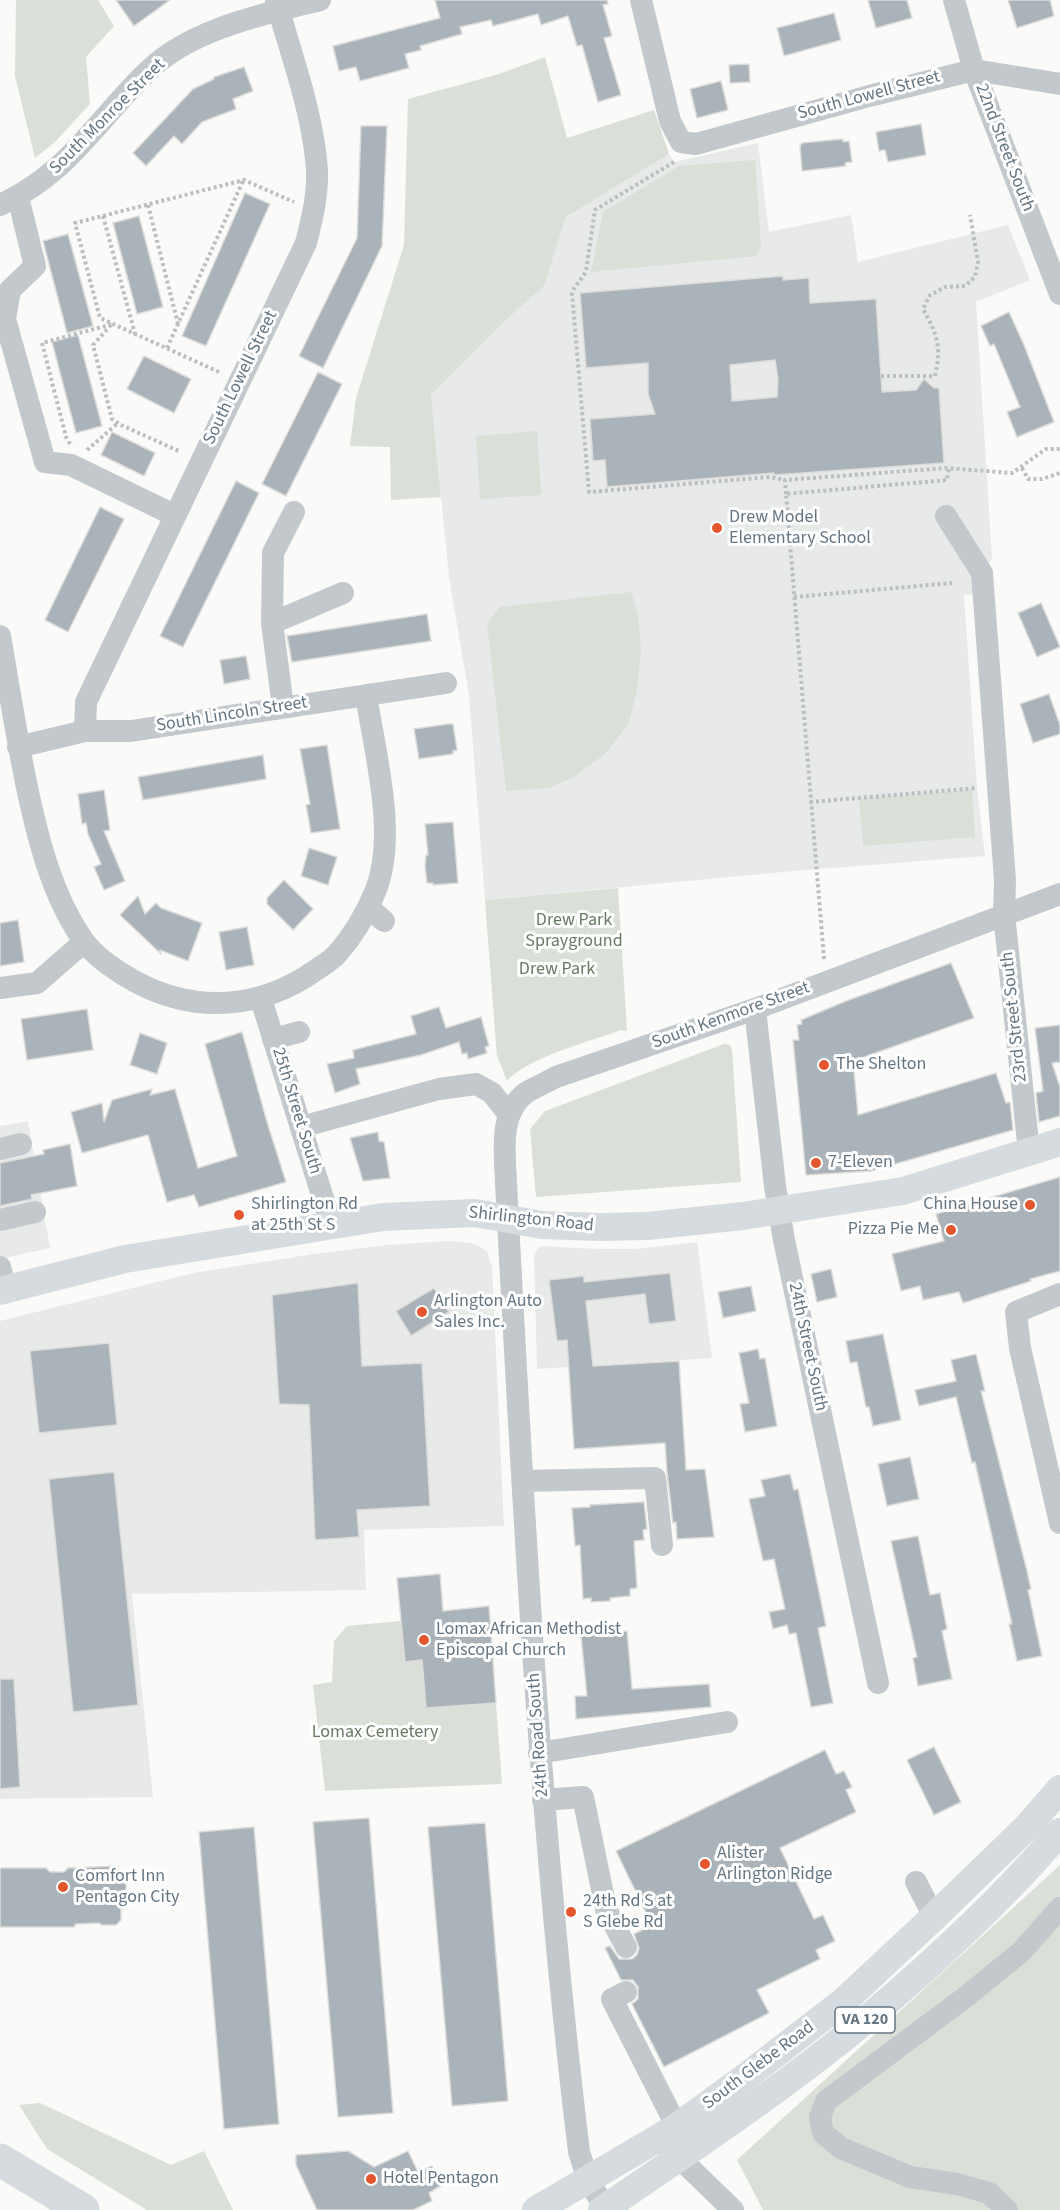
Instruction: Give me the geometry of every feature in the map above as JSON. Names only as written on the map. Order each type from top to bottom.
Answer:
[{"type":"highway","points":[[0,2160],[83,2210]]},
{"type":"main road","name":"Shirlington Road","points":[[2,1282],[124,1259],[383,1217],[475,1213],[542,1225],[600,1227],[647,1226],[743,1216],[903,1191],[1060,1142]]},
{"type":"main road","name":"South Glebe Road","points":[[536,2210],[667,2133],[748,2075],[844,2001],[1027,1827],[1060,1789]]},
{"type":"main road","name":"South Glebe Road","points":[[603,2209],[769,2094],[867,2019],[969,1928],[1060,1832]]},
{"type":"street","name":"South Monroe Street","points":[[9,201],[47,178],[77,150],[149,70],[177,49],[203,35],[278,5],[320,0]]},
{"type":"street","points":[[640,0],[677,152]]},
{"type":"street","name":"22nd Street South","points":[[954,0],[974,70],[1060,294]]},
{"type":"street","name":"South Lowell Street","points":[[85,731],[87,702],[174,515],[306,243],[314,209],[317,172],[311,128],[278,5]]},
{"type":"street","name":"South Lowell Street","points":[[677,152],[696,144],[869,96],[974,70],[1060,84]]},
{"type":"street","points":[[9,201],[35,266],[10,290],[5,319],[45,462],[71,465],[174,515]]},
{"type":"street","points":[[284,707],[272,623],[273,553],[294,512]]},
{"type":"street","name":"23rd Street South","points":[[946,516],[982,573],[1005,880],[1004,914],[1029,1152]]},
{"type":"street","points":[[272,623],[343,593]]},
{"type":"street","points":[[0,636],[18,747],[39,840],[60,899],[84,942],[117,972],[147,988],[180,1000],[217,1004],[261,999],[299,982],[336,956],[359,926],[376,914],[376,891],[385,853],[384,806],[366,695]]},
{"type":"street","name":"South Lincoln Street","points":[[18,747],[85,731],[131,731],[446,683]]},
{"type":"street","name":"South Kenmore Street","points":[[509,1115],[516,1102],[526,1093],[556,1077],[755,1009],[1060,894]]},
{"type":"street","points":[[0,988],[37,983],[84,942]]},
{"type":"street","name":"25th Street South","points":[[261,999],[331,1224]]},
{"type":"street","name":"24th Street South","points":[[755,1009],[778,1209],[878,1683]]},
{"type":"street","points":[[273,1039],[299,1032]]},
{"type":"street","points":[[301,1127],[439,1089],[476,1084],[492,1093],[509,1115],[505,1144],[508,1219]]},
{"type":"street","points":[[0,1220],[35,1212]]},
{"type":"street","name":"24th Road South","points":[[508,1219],[543,1800],[579,2152],[588,2180],[603,2209]]},
{"type":"street","points":[[1060,1294],[1016,1312],[1020,1348],[1060,1523]]},
{"type":"street","points":[[524,1481],[655,1479],[662,1545]]},
{"type":"street","points":[[539,1753],[727,1722]]},
{"type":"street","points":[[543,1800],[593,1795],[606,1909],[626,1947]]},
{"type":"street","points":[[916,1882],[934,1917]]},
{"type":"street","points":[[1007,2210],[989,2193],[957,2184],[910,2177],[842,2148],[823,2133],[820,2117],[826,2101],[1021,1952],[1060,1908]]},
{"type":"street","points":[[626,1992],[612,1999],[652,2060],[667,2133],[678,2157],[733,2210]]},
{"type":"path","points":[[677,152],[595,210],[586,272],[575,285],[572,293],[589,492],[770,477],[785,480],[949,468],[1012,473],[1046,449],[1060,448]]},
{"type":"path","points":[[167,348],[243,181]]},
{"type":"path","points":[[219,372],[100,318],[75,223],[243,181],[294,202]]},
{"type":"path","points":[[148,205],[178,324]]},
{"type":"path","points":[[881,376],[935,376],[938,366],[939,341],[923,309],[930,295],[945,287],[965,285],[975,277],[978,262],[970,215]]},
{"type":"path","points":[[103,216],[135,334]]},
{"type":"path","points":[[112,324],[93,345],[112,419],[181,452]]},
{"type":"path","points":[[75,451],[66,437],[42,343],[112,324]]},
{"type":"path","points":[[80,456],[118,423]]},
{"type":"path","points":[[786,494],[948,480],[949,468]]},
{"type":"path","points":[[1022,468],[1028,479],[1042,479],[1060,473]]},
{"type":"path","points":[[785,480],[824,959]]},
{"type":"path","points":[[794,597],[952,583]]},
{"type":"path","points":[[810,802],[977,788]]},
{"type":"shaded area","name":"Drew Model Elementary School","points":[[758,143],[769,232],[851,215],[858,262],[1008,225],[1030,280],[976,302],[992,559],[989,563],[992,593],[964,595],[977,788],[985,856],[794,871],[485,900],[469,695],[449,577],[431,395],[506,320],[544,286],[566,217],[669,154],[674,162]]},
{"type":"shaded area","points":[[28,1121],[50,1248],[0,1259],[0,1126]]},
{"type":"shaded area","points":[[449,1241],[479,1246],[487,1252],[492,1266],[504,1526],[364,1530],[366,1590],[132,1594],[153,1797],[0,1799],[0,1321],[193,1273],[314,1254],[387,1245]]},
{"type":"shaded area","points":[[697,1242],[712,1358],[537,1369],[534,1256],[537,1249],[542,1246],[636,1249]]},
{"type":"green space","points":[[16,0],[98,0],[114,26],[86,57],[90,104],[54,143],[35,158],[15,76]]},
{"type":"green space","points":[[545,57],[567,138],[654,110],[669,154],[566,217],[544,286],[506,320],[431,395],[441,497],[391,500],[390,447],[350,446],[356,398],[404,245],[408,99],[499,74]]},
{"type":"green space","points":[[755,160],[761,247],[757,256],[591,272],[603,212],[679,166]]},
{"type":"green space","points":[[537,431],[541,495],[480,499],[476,436]]},
{"type":"green space","points":[[631,592],[638,615],[641,652],[637,690],[629,723],[605,754],[572,778],[549,788],[506,791],[487,623],[500,607]]},
{"type":"green space","points":[[972,790],[975,837],[863,846],[859,799]]},
{"type":"green space","name":"Drew Park","points":[[618,888],[627,1031],[621,1030],[544,1058],[516,1073],[507,1081],[497,1056],[485,900]]},
{"type":"green space","points":[[724,1044],[730,1045],[732,1050],[741,1182],[536,1197],[530,1129],[545,1111]]},
{"type":"green space","name":"Lomax Cemetery","points":[[401,1621],[405,1661],[422,1660],[426,1708],[496,1703],[502,1784],[325,1791],[313,1685],[332,1682],[334,1641],[347,1626]]},
{"type":"green space","points":[[1060,1865],[1060,2210],[763,2210],[737,2160]]},
{"type":"green space","points":[[40,2103],[171,2165],[204,2151],[233,2210],[147,2210],[47,2149],[19,2105]]},
{"type":"building","points":[[116,0],[170,0],[134,26]]},
{"type":"building","points":[[435,0],[607,0],[608,4],[603,5],[612,36],[604,38],[621,95],[598,102],[582,45],[577,46],[568,16],[541,25],[538,14],[493,26],[491,20],[460,27],[462,34],[420,46],[421,50],[405,54],[409,68],[360,81],[356,67],[339,71],[333,46],[440,18]]},
{"type":"building","points":[[868,0],[907,0],[912,18],[876,28]]},
{"type":"building","points":[[1008,0],[1050,0],[1054,16],[1017,28]]},
{"type":"building","points":[[834,13],[841,40],[784,56],[777,28]]},
{"type":"building","points":[[749,64],[750,82],[730,83],[729,65]]},
{"type":"building","points":[[244,67],[253,91],[233,99],[236,109],[202,122],[182,144],[174,136],[146,166],[133,153],[193,89],[214,77]]},
{"type":"building","points":[[721,81],[728,110],[697,118],[690,89]]},
{"type":"building","points":[[921,124],[926,155],[888,162],[885,150],[879,151],[876,132]]},
{"type":"building","points":[[361,126],[387,126],[382,246],[323,368],[299,356],[357,238]]},
{"type":"building","points":[[843,139],[843,142],[849,141],[852,162],[845,163],[846,166],[802,171],[800,146],[802,143]]},
{"type":"building","points":[[245,193],[270,204],[206,346],[182,336]]},
{"type":"building","points":[[139,216],[163,307],[137,314],[113,223]]},
{"type":"building","points":[[68,234],[93,326],[67,333],[43,241]]},
{"type":"building","name":"Drew Model Elementary School","points":[[783,276],[783,280],[809,278],[810,303],[876,299],[882,392],[916,390],[924,379],[934,388],[939,388],[944,463],[774,475],[774,473],[607,487],[605,460],[593,461],[590,419],[655,414],[648,394],[648,363],[586,368],[580,293]],"holes":[[[775,360],[778,379],[777,397],[732,401],[730,365]]]},
{"type":"building","points":[[1009,312],[1054,422],[1017,437],[1007,412],[1020,407],[994,344],[990,346],[981,326]]},
{"type":"building","points":[[78,335],[102,426],[76,433],[52,342]]},
{"type":"building","points":[[144,356],[191,379],[174,413],[127,389]]},
{"type":"building","points":[[318,372],[342,384],[286,496],[262,484]]},
{"type":"building","points":[[112,432],[155,453],[144,476],[101,455]]},
{"type":"building","points":[[236,481],[259,493],[183,647],[160,636]]},
{"type":"building","points":[[100,507],[124,519],[68,632],[45,620]]},
{"type":"building","points":[[1041,603],[1060,647],[1037,657],[1018,613]]},
{"type":"building","points":[[427,614],[431,641],[292,662],[287,636]]},
{"type":"building","points":[[246,656],[250,679],[224,684],[220,660]]},
{"type":"building","points":[[1049,694],[1060,725],[1060,734],[1033,743],[1020,704]]},
{"type":"building","points":[[453,724],[457,750],[453,751],[453,754],[419,759],[414,729]]},
{"type":"building","points":[[327,745],[340,829],[311,833],[306,805],[310,804],[300,749]]},
{"type":"building","points":[[263,755],[266,779],[143,800],[138,777]]},
{"type":"building","points":[[104,790],[110,830],[104,831],[125,881],[104,890],[94,867],[101,864],[88,834],[86,823],[82,824],[78,794]]},
{"type":"building","points":[[453,822],[458,883],[433,885],[433,883],[427,883],[425,866],[426,855],[428,855],[425,824]]},
{"type":"building","points":[[309,848],[337,857],[328,885],[301,876]]},
{"type":"building","points":[[284,880],[313,909],[293,930],[267,904],[267,898]]},
{"type":"building","points":[[138,896],[145,914],[156,903],[161,908],[202,923],[188,961],[160,950],[161,954],[120,915]]},
{"type":"building","points":[[18,920],[24,962],[0,966],[0,923]]},
{"type":"building","points":[[247,927],[254,965],[226,970],[219,932]]},
{"type":"building","name":"The Shelton","points":[[951,963],[974,1018],[853,1061],[858,1115],[996,1073],[1006,1103],[1010,1102],[1013,1130],[871,1171],[806,1175],[793,1040],[799,1040],[797,1025],[802,1024],[801,1020],[846,1001]]},
{"type":"building","points":[[439,1007],[446,1028],[481,1017],[489,1046],[485,1047],[487,1053],[468,1059],[467,1053],[462,1054],[459,1042],[421,1055],[356,1069],[360,1084],[335,1093],[327,1064],[354,1058],[353,1050],[416,1034],[411,1016]]},
{"type":"building","points":[[87,1009],[93,1050],[27,1060],[21,1019]]},
{"type":"building","points":[[1060,1025],[1060,1062],[1052,1063],[1060,1087],[1060,1116],[1039,1122],[1036,1093],[1043,1091],[1035,1028]]},
{"type":"building","points":[[242,1032],[286,1182],[199,1207],[194,1195],[167,1202],[148,1135],[82,1153],[71,1112],[102,1103],[104,1122],[112,1100],[152,1089],[150,1095],[175,1089],[198,1168],[237,1156],[205,1044]]},
{"type":"building","points":[[140,1033],[167,1043],[157,1074],[130,1065]]},
{"type":"building","points":[[378,1132],[379,1141],[384,1142],[390,1178],[363,1181],[350,1138]]},
{"type":"building","points":[[70,1144],[77,1186],[31,1195],[32,1199],[0,1206],[0,1163],[44,1154],[43,1150]]},
{"type":"building","points":[[1060,1177],[1060,1271],[1030,1279],[1031,1281],[963,1303],[959,1292],[923,1300],[920,1286],[901,1291],[892,1254],[944,1241],[936,1214]]},
{"type":"building","points":[[831,1269],[837,1297],[817,1302],[811,1274]]},
{"type":"building","points":[[670,1273],[676,1321],[649,1324],[645,1294],[586,1301],[593,1366],[679,1361],[686,1470],[705,1469],[714,1537],[677,1539],[676,1522],[673,1523],[665,1443],[574,1449],[567,1340],[557,1341],[549,1280],[584,1276],[584,1282]]},
{"type":"building","points":[[358,1283],[362,1366],[422,1363],[430,1506],[357,1510],[359,1537],[315,1540],[309,1405],[279,1404],[272,1295]]},
{"type":"building","points":[[751,1286],[756,1311],[723,1318],[718,1292]]},
{"type":"building","name":"Arlington Auto Sales Inc.","points":[[434,1288],[449,1312],[411,1336],[396,1311]]},
{"type":"building","points":[[883,1334],[901,1420],[873,1426],[869,1407],[866,1407],[857,1362],[850,1363],[846,1341]]},
{"type":"building","points":[[109,1343],[117,1425],[39,1433],[30,1351]]},
{"type":"building","points":[[758,1349],[760,1359],[765,1358],[777,1426],[745,1432],[740,1404],[749,1403],[739,1353]]},
{"type":"building","points":[[976,1354],[985,1391],[981,1391],[1031,1589],[1028,1590],[1042,1656],[1017,1661],[1009,1624],[1012,1624],[975,1462],[972,1463],[956,1397],[919,1406],[915,1390],[956,1381],[951,1360]]},
{"type":"building","points":[[910,1457],[919,1499],[887,1506],[878,1464]]},
{"type":"building","points":[[114,1472],[138,1705],[73,1712],[49,1479]]},
{"type":"building","points":[[790,1474],[794,1490],[798,1489],[826,1626],[818,1628],[833,1703],[811,1707],[796,1633],[789,1634],[787,1625],[773,1629],[769,1612],[785,1609],[774,1559],[763,1561],[749,1499],[765,1496],[761,1480]]},
{"type":"building","points":[[644,1502],[647,1529],[643,1530],[644,1540],[634,1541],[637,1588],[630,1589],[630,1596],[610,1598],[610,1601],[591,1602],[591,1598],[583,1599],[580,1545],[575,1546],[572,1508]]},
{"type":"building","points":[[918,1536],[930,1595],[940,1593],[947,1629],[942,1631],[952,1679],[918,1686],[913,1658],[917,1657],[891,1541]]},
{"type":"building","name":"Lomax African Methodist Episcopal Church","points":[[440,1574],[443,1611],[489,1606],[496,1703],[426,1708],[422,1660],[405,1662],[397,1578]]},
{"type":"building","points":[[627,1631],[632,1689],[709,1684],[711,1707],[576,1719],[575,1696],[587,1696],[581,1636]]},
{"type":"building","points":[[0,1679],[14,1679],[20,1787],[0,1789]]},
{"type":"building","points":[[934,1747],[961,1802],[934,1815],[907,1760]]},
{"type":"building","points":[[825,1750],[836,1774],[844,1771],[852,1787],[846,1790],[856,1812],[780,1848],[814,1919],[823,1915],[835,1941],[816,1950],[820,1959],[757,1990],[769,2013],[664,2067],[632,2004],[638,1999],[638,1987],[633,1980],[621,1980],[605,1948],[610,1946],[619,1959],[632,1959],[637,1955],[639,1948],[634,1934],[652,1925],[616,1851]]},
{"type":"building","points":[[369,1818],[393,2113],[338,2117],[313,1822]]},
{"type":"building","points":[[485,1823],[508,2101],[452,2106],[428,1827]]},
{"type":"building","points":[[254,1827],[279,2124],[224,2129],[199,1832]]},
{"type":"building","name":"Comfort Inn Pentagon City","points":[[118,1866],[118,1871],[126,1877],[126,1896],[121,1902],[121,1920],[116,1925],[99,1923],[76,1924],[74,1927],[0,1927],[0,1868],[46,1868],[50,1872],[64,1872],[68,1868]]},
{"type":"building","name":"Hotel Pentagon","points":[[348,2151],[374,2167],[408,2151],[418,2172],[432,2166],[442,2185],[429,2193],[432,2201],[413,2210],[317,2210],[296,2165],[296,2155]]},
{"type":"place","name":"Drew Model Elementary School","points":[[717,528]]},
{"type":"place","name":"The Shelton","points":[[824,1065]]},
{"type":"place","name":"7-Eleven","points":[[816,1163]]},
{"type":"place","name":"China House","points":[[1030,1205]]},
{"type":"place","name":"Shirlington Rd at 25th St S","points":[[239,1215]]},
{"type":"place","name":"Pizza Pie Me","points":[[951,1230]]},
{"type":"place","name":"Arlington Auto Sales Inc.","points":[[422,1312]]},
{"type":"place","name":"Lomax African Methodist Episcopal Church","points":[[424,1640]]},
{"type":"place","name":"Alister Arlington Ridge","points":[[705,1864]]},
{"type":"place","name":"Comfort Inn Pentagon City","points":[[63,1887]]},
{"type":"place","name":"24th Rd S at S Glebe Rd","points":[[571,1912]]},
{"type":"place","name":"Hotel Pentagon","points":[[371,2179]]},
{"type":"park label","name":"Drew Park Sprayground","points":[[574,931]]}]
